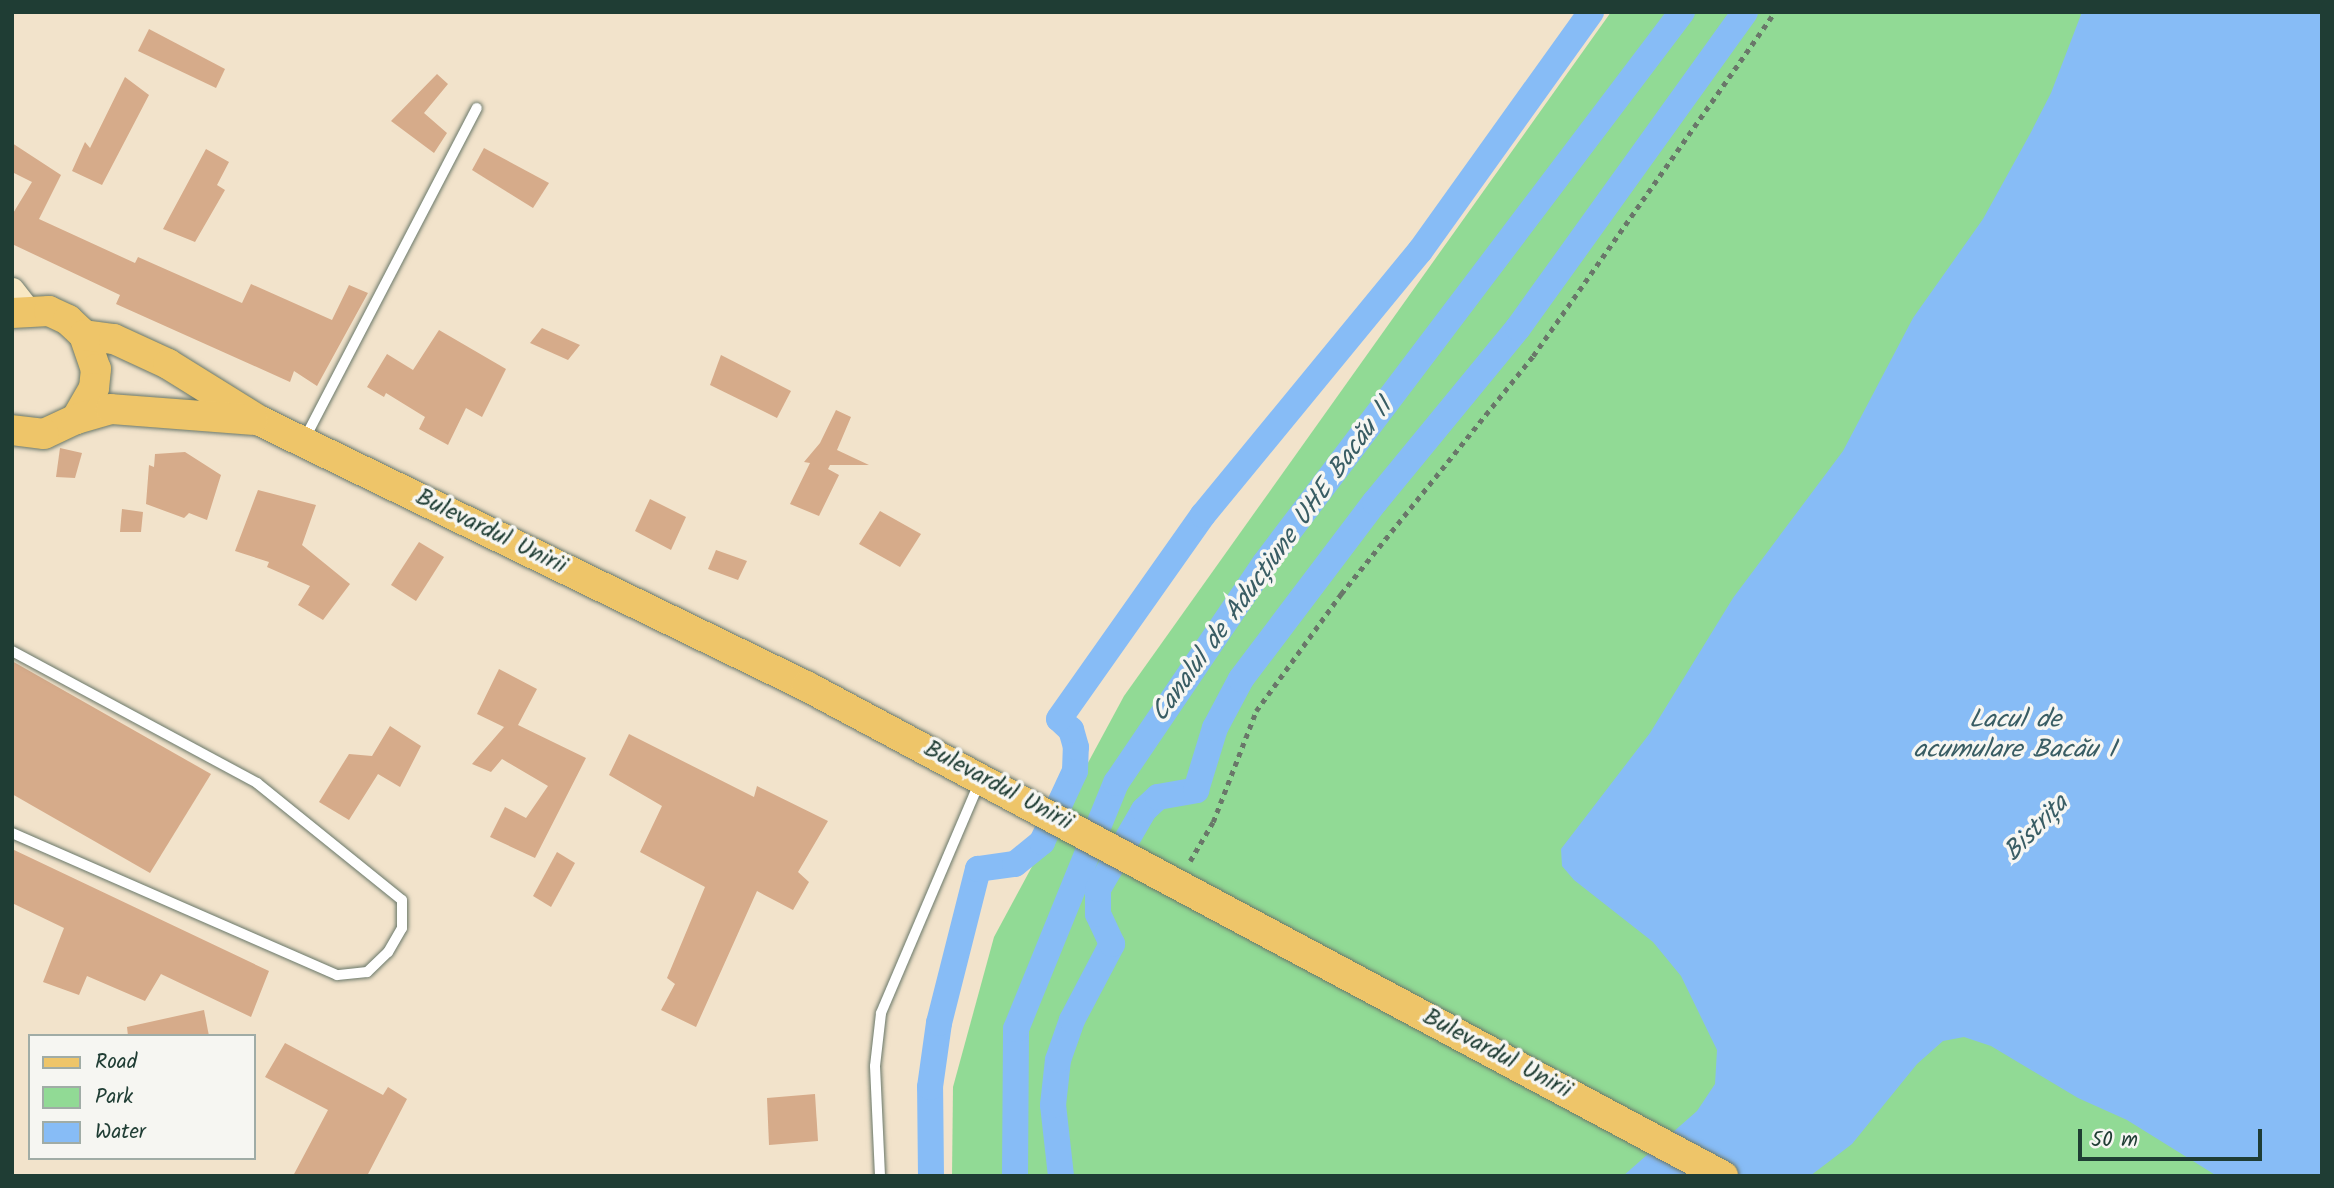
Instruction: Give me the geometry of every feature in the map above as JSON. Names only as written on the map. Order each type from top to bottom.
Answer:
[{"type":"main road","points":[[17,305],[49,311],[68,320],[84,335],[96,369],[91,396],[75,419]]},
{"type":"main road","name":"Bulevardul Unirii","points":[[84,335],[114,339],[168,364],[260,421],[806,686],[1178,881],[1723,1176]]},
{"type":"main road","name":"Bulevardul Unirii","points":[[12,430],[44,433],[75,419],[111,408],[260,421]]},
{"type":"lane","points":[[303,442],[477,108]]},
{"type":"lane","points":[[12,651],[257,783],[402,900],[402,928],[388,952],[367,972],[337,975],[12,834]]},
{"type":"lane","points":[[880,1176],[875,1066],[881,1013],[982,778]]},
{"type":"path","points":[[1178,881],[1213,822],[1256,711],[1340,594],[1533,356],[1775,12]]},
{"type":"green space","points":[[1611,12],[2322,12],[2322,1176],[952,1176],[953,1087],[994,937],[1124,696]]},
{"type":"water","name":"Lacul de acumulare Bacău I","points":[[2082,12],[2322,12],[2322,1176],[2217,1176],[2127,1120],[2078,1098],[1991,1046],[1964,1037],[1943,1041],[1917,1064],[1852,1144],[1810,1176],[1623,1176],[1697,1111],[1715,1084],[1717,1050],[1681,976],[1653,942],[1574,880],[1562,866],[1561,849],[1650,733],[1733,598],[1843,451],[1913,318],[1983,219],[2030,134],[2051,93]]},
{"type":"building","points":[[149,29],[225,69],[216,88],[138,51]]},
{"type":"building","points":[[437,74],[448,84],[424,113],[447,133],[434,153],[391,121]]},
{"type":"building","points":[[125,77],[149,95],[102,185],[72,171],[85,142],[90,148]]},
{"type":"building","points":[[12,143],[61,175],[39,219],[135,263],[138,257],[242,303],[251,284],[332,320],[349,285],[368,293],[317,386],[294,371],[290,382],[116,304],[120,295],[12,244],[12,215],[32,182],[12,172]]},
{"type":"building","points":[[484,148],[549,183],[533,208],[472,170]]},
{"type":"building","points":[[206,149],[229,162],[217,185],[225,190],[195,242],[163,229]]},
{"type":"building","points":[[542,328],[580,345],[568,360],[530,343]]},
{"type":"building","points":[[439,330],[506,369],[482,417],[466,408],[448,445],[419,429],[425,417],[386,393],[384,397],[367,387],[387,354],[413,370]]},
{"type":"building","points":[[721,355],[791,391],[777,418],[710,385]]},
{"type":"building","points":[[836,410],[851,417],[837,450],[869,465],[830,465],[828,469],[839,475],[819,516],[790,504],[810,463],[804,462],[820,443]]},
{"type":"building","points":[[60,448],[82,453],[75,478],[56,477]]},
{"type":"building","points":[[185,452],[221,475],[207,520],[189,513],[184,518],[146,504],[149,465],[154,467],[155,454]]},
{"type":"building","points":[[258,490],[316,505],[302,545],[350,584],[323,620],[298,605],[310,586],[267,567],[269,562],[235,551]]},
{"type":"building","points":[[650,499],[686,517],[671,550],[635,531]]},
{"type":"building","points":[[122,509],[143,512],[141,532],[120,532]]},
{"type":"building","points":[[880,511],[921,534],[900,567],[859,544]]},
{"type":"building","points":[[419,542],[444,557],[416,601],[391,585]]},
{"type":"building","points":[[716,550],[747,561],[738,580],[708,569]]},
{"type":"building","points":[[12,661],[211,774],[150,873],[12,794]]},
{"type":"building","points":[[499,669],[537,689],[518,725],[586,758],[535,858],[490,837],[505,807],[526,818],[548,786],[502,759],[491,772],[472,764],[504,727],[477,714]]},
{"type":"building","points":[[390,726],[421,746],[400,787],[378,774],[349,820],[319,802],[349,754],[372,756]]},
{"type":"building","points":[[629,734],[754,797],[757,786],[828,821],[798,872],[809,882],[793,910],[757,891],[696,1027],[661,1010],[675,984],[667,978],[705,887],[640,852],[662,806],[609,775]]},
{"type":"building","points":[[12,849],[269,971],[251,1017],[161,974],[145,1001],[87,976],[79,995],[43,982],[64,928],[12,903]]},
{"type":"building","points":[[557,852],[575,863],[551,907],[533,896]]},
{"type":"building","points":[[204,1010],[209,1034],[128,1034],[127,1027]]},
{"type":"building","points":[[285,1043],[383,1095],[388,1087],[407,1099],[367,1176],[293,1176],[328,1110],[265,1077]]},
{"type":"building","points":[[815,1094],[818,1141],[769,1145],[767,1098]]},
{"type":"waterway","points":[[931,1176],[930,1087],[939,1023],[978,869],[1015,864],[1042,842],[1075,771],[1076,747],[1071,730],[1059,719],[1203,515],[1420,251],[1591,12]]},
{"type":"waterway","name":"Canalul de Aducțiune UHE Bacău II","points":[[1015,1176],[1016,1029],[1116,783],[1265,563],[1682,12]]},
{"type":"waterway","points":[[1061,1176],[1053,1105],[1058,1060],[1072,1020],[1112,944],[1098,914],[1098,889],[1144,810],[1158,797],[1196,790],[1215,728],[1241,679],[1375,502],[1518,328],[1745,12]]},
{"type":"water label","name":"Bistrița","points":[[2037,829]]}]
